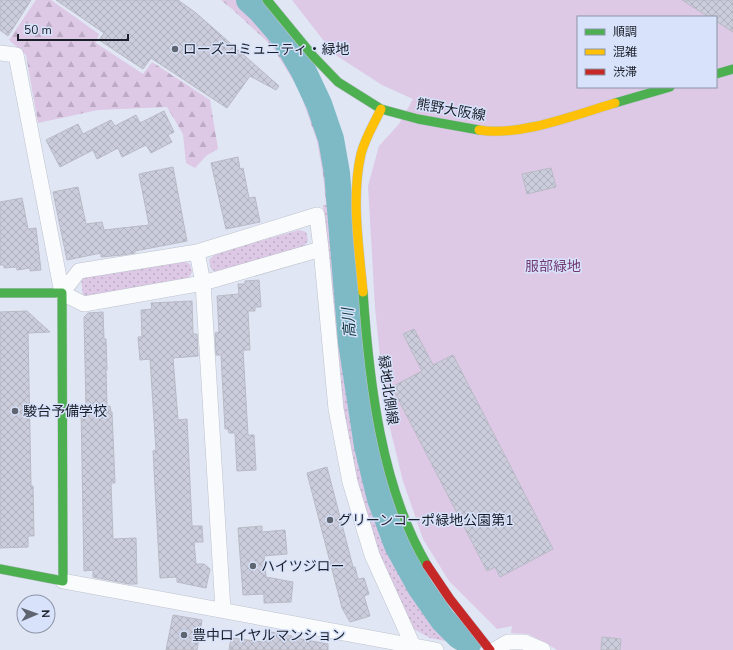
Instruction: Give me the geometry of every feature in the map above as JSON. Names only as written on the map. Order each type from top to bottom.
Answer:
[{"type":"street","name":"熊野大阪線","points":[[267,0],[313,56],[338,82],[381,109],[418,119],[484,131],[514,131],[533,127],[667,88]]},
{"type":"street","points":[[0,54],[16,55],[62,293],[63,581]]},
{"type":"street","points":[[717,74],[733,69]]},
{"type":"street","name":"緑地北側線","points":[[381,109],[361,153],[356,190],[363,297],[376,414],[394,491],[416,545],[441,588],[490,650]]},
{"type":"street","points":[[62,293],[79,271],[197,252],[317,215],[336,409],[350,482],[372,556],[414,648]]},
{"type":"street","points":[[0,293],[62,293],[84,304],[203,284],[321,249]]},
{"type":"street","points":[[197,252],[203,284],[224,610]]},
{"type":"street","points":[[0,569],[224,610],[414,648],[436,650]]},
{"type":"street","points":[[494,650],[508,642],[524,642],[543,650]]},
{"type":"green space","points":[[36,0],[51,0],[99,34],[96,43],[143,74],[152,62],[210,100],[218,149],[206,156],[195,168],[186,163],[183,134],[167,107],[98,110],[38,123],[26,55],[9,40]]},
{"type":"green space","points":[[221,0],[243,0],[272,29],[296,63],[314,100],[327,140],[332,163],[336,203],[326,204],[317,141],[299,90],[272,46]]},
{"type":"green space","name":"服部緑地","points":[[292,0],[733,0],[733,650],[557,650],[528,634],[511,633],[512,626],[497,629],[449,581],[423,539],[403,481],[385,408],[375,307],[368,186],[379,146],[399,124],[413,99],[382,85],[334,54]]},
{"type":"green space","points":[[336,203],[350,377],[357,420],[377,504],[396,553],[425,601],[442,624],[455,637],[451,642],[430,638],[412,628],[378,553],[355,480],[342,411],[323,205]]},
{"type":"green space","points":[[299,230],[306,232],[308,240],[304,247],[218,273],[211,269],[209,260],[215,254]]},
{"type":"green space","points":[[183,261],[190,264],[192,272],[188,279],[83,297],[81,277]]},
{"type":"building","points":[[0,0],[31,0],[8,36],[0,30]]},
{"type":"building","name":"ローズコミュニティ・緑地","points":[[56,0],[178,0],[196,13],[279,86],[276,90],[250,76],[227,108],[151,58],[143,69],[99,40],[104,33]]},
{"type":"building","points":[[682,0],[733,0],[733,32],[717,22],[717,16],[707,16]]},
{"type":"building","points":[[164,111],[174,132],[168,135],[172,142],[151,153],[146,145],[122,157],[118,148],[97,159],[93,150],[60,167],[46,140],[78,124],[83,134],[111,120],[115,126],[136,115],[140,123]]},
{"type":"building","points":[[238,157],[240,169],[243,168],[249,198],[255,197],[260,222],[226,229],[211,163]]},
{"type":"building","points":[[173,167],[187,241],[135,251],[135,253],[101,257],[101,253],[67,260],[53,192],[78,187],[86,224],[102,222],[104,230],[149,225],[139,174]]},
{"type":"building","points":[[551,168],[556,187],[527,194],[522,174]]},
{"type":"building","points":[[22,198],[28,229],[36,228],[41,270],[30,271],[30,268],[17,270],[17,267],[4,268],[4,265],[0,265],[0,202]]},
{"type":"building","points":[[259,280],[261,307],[255,307],[255,311],[248,311],[250,350],[243,350],[248,435],[254,435],[256,470],[237,471],[235,433],[229,433],[228,429],[225,429],[221,355],[216,355],[215,333],[219,332],[217,296],[239,294],[238,284],[245,284],[245,281]]},
{"type":"building","points":[[192,301],[193,334],[197,334],[198,356],[173,358],[178,420],[187,419],[192,526],[202,526],[203,542],[194,542],[196,564],[204,564],[210,569],[206,588],[177,582],[177,577],[160,578],[153,451],[156,450],[150,359],[140,360],[138,337],[142,337],[141,310],[152,309],[151,303]]},
{"type":"building","points":[[27,311],[50,332],[28,333],[31,486],[33,486],[34,536],[28,536],[28,547],[0,548],[0,312]]},
{"type":"building","points":[[103,312],[104,339],[106,339],[107,406],[110,406],[112,412],[115,483],[111,483],[113,539],[136,538],[137,584],[129,584],[93,577],[93,570],[84,571],[81,407],[86,407],[84,317],[88,313]]},
{"type":"building","points":[[414,329],[433,365],[453,355],[553,549],[500,577],[495,567],[487,571],[392,387],[422,371],[403,334]]},
{"type":"building","name":"グリーンコーポ緑地公園第1","points":[[327,467],[353,567],[355,567],[358,579],[364,578],[369,594],[364,596],[370,616],[350,622],[342,608],[307,473]]},
{"type":"building","name":"ハイツジロー","points":[[262,526],[262,532],[285,530],[287,554],[264,556],[266,577],[293,582],[291,602],[264,603],[264,594],[243,595],[238,528]]},
{"type":"building","name":"豊中ロイヤルマンション","points":[[173,615],[202,620],[197,650],[166,650]]},
{"type":"building","points":[[266,631],[328,644],[328,650],[229,650],[231,638],[264,642]]},
{"type":"building","points":[[602,637],[621,639],[620,650],[601,650]]},
{"type":"waterway","name":"高川","points":[[249,0],[261,11],[285,39],[303,70],[319,104],[331,139],[337,173],[351,342],[367,446],[380,499],[397,545],[420,587],[443,620],[459,636],[469,642]]},
{"type":"traffic: fast","points":[[267,0],[313,56],[338,82],[381,109],[418,119],[479,130]]},
{"type":"traffic: fast","points":[[717,74],[733,69]]},
{"type":"traffic: fast","points":[[615,103],[667,88]]},
{"type":"traffic: fast","points":[[363,292],[369,361],[374,397],[388,468],[398,502],[411,535],[427,565]]},
{"type":"traffic: fast","points":[[0,293],[62,293],[63,581],[0,569]]},
{"type":"traffic: slow","points":[[479,130],[495,131],[529,128],[565,119],[615,103]]},
{"type":"traffic: slow","points":[[363,292],[356,205],[358,170],[365,142],[381,109]]},
{"type":"traffic: jam","points":[[427,565],[450,599],[490,650]]},
{"type":"place","name":"ローズコミュニティ・緑地","points":[[175,49]]},
{"type":"place","name":"駿台予備学校","points":[[15,411]]},
{"type":"place","name":"グリーンコーポ緑地公園第1","points":[[330,520]]},
{"type":"place","name":"ハイツジロー","points":[[253,566]]},
{"type":"place","name":"豊中ロイヤルマンション","points":[[184,635]]}]
